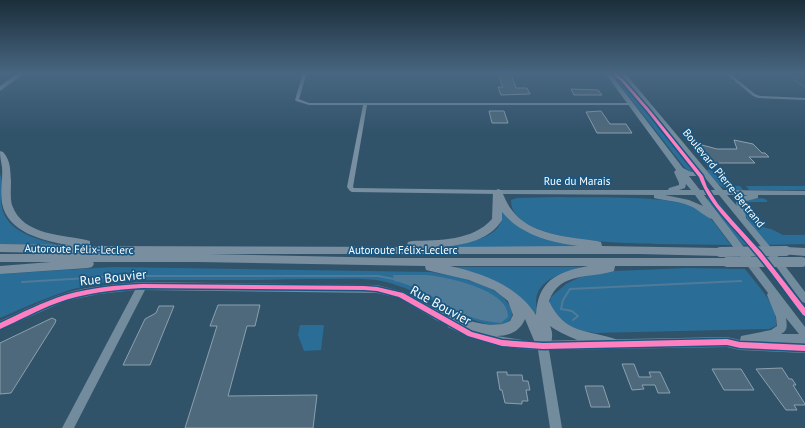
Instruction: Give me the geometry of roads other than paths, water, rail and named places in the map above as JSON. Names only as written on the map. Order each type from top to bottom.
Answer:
[{"type":"highway","points":[[0,154],[7,166],[3,172],[8,206],[11,215],[20,224],[33,232],[54,239],[106,246],[112,250]]},
{"type":"highway","points":[[498,192],[510,214],[522,225],[531,230],[572,242],[639,250]]},
{"type":"highway","points":[[338,250],[372,246],[441,243],[474,238],[484,233],[496,220],[498,192]]},
{"type":"highway","name":"Autoroute Félix-Leclerc","points":[[0,248],[112,250],[788,251],[804,256]]},
{"type":"highway","name":"Autoroute Félix-Leclerc","points":[[0,258],[199,258],[394,262],[727,262],[804,256]]},
{"type":"highway","points":[[0,270],[96,263],[250,259]]},
{"type":"highway","points":[[394,262],[453,270],[478,278],[500,288],[522,305],[530,316],[543,346]]},
{"type":"highway","points":[[543,346],[547,336],[542,316],[543,297],[552,284],[569,275],[582,271],[668,262]]},
{"type":"highway","points":[[438,315],[491,331],[505,330],[516,324],[519,317],[512,296]]},
{"type":"highway","points":[[543,297],[548,314],[559,327],[577,335],[613,344]]},
{"type":"main road","points":[[622,93],[805,335]]},
{"type":"main road","name":"Boulevard Pierre-Bertrand","points":[[638,93],[746,224],[805,299]]},
{"type":"main road","points":[[665,192],[679,188],[683,183],[668,152]]},
{"type":"main road","points":[[680,168],[694,175],[699,173],[699,167]]},
{"type":"main road","name":"Rue du Marais","points":[[498,192],[720,192],[805,194]]},
{"type":"main road","points":[[628,192],[692,203],[709,213],[723,225]]},
{"type":"main road","points":[[746,224],[740,203],[743,199],[765,193]]},
{"type":"main road","points":[[68,428],[142,286]]},
{"type":"main road","name":"Rue Bouvier","points":[[0,326],[73,295],[111,288],[142,286],[377,289],[401,295],[470,334],[491,341],[513,345],[543,346],[727,342],[745,339],[805,339]]},
{"type":"main road","points":[[745,339],[773,334],[782,328],[781,317],[769,287]]},
{"type":"main road","points":[[797,288],[805,296]]},
{"type":"main road","name":"Rue Bouvier","points":[[727,342],[740,346],[805,348]]},
{"type":"main road","points":[[543,346],[556,428]]},
{"type":"street","points":[[299,93],[297,100],[309,104],[630,104]]},
{"type":"street","points":[[752,93],[759,97],[805,99]]},
{"type":"street","name":"Rue du Marais","points":[[365,104],[350,187],[352,190],[498,192]]},
{"type":"waterway","points":[[114,276],[120,276]]},
{"type":"waterway","points":[[22,282],[120,276]]},
{"type":"waterway","points":[[120,276],[378,276]]},
{"type":"waterway","points":[[378,276],[394,279]]},
{"type":"waterway","points":[[573,320],[578,316],[572,311],[561,309],[563,300],[570,289],[741,281]]}]
